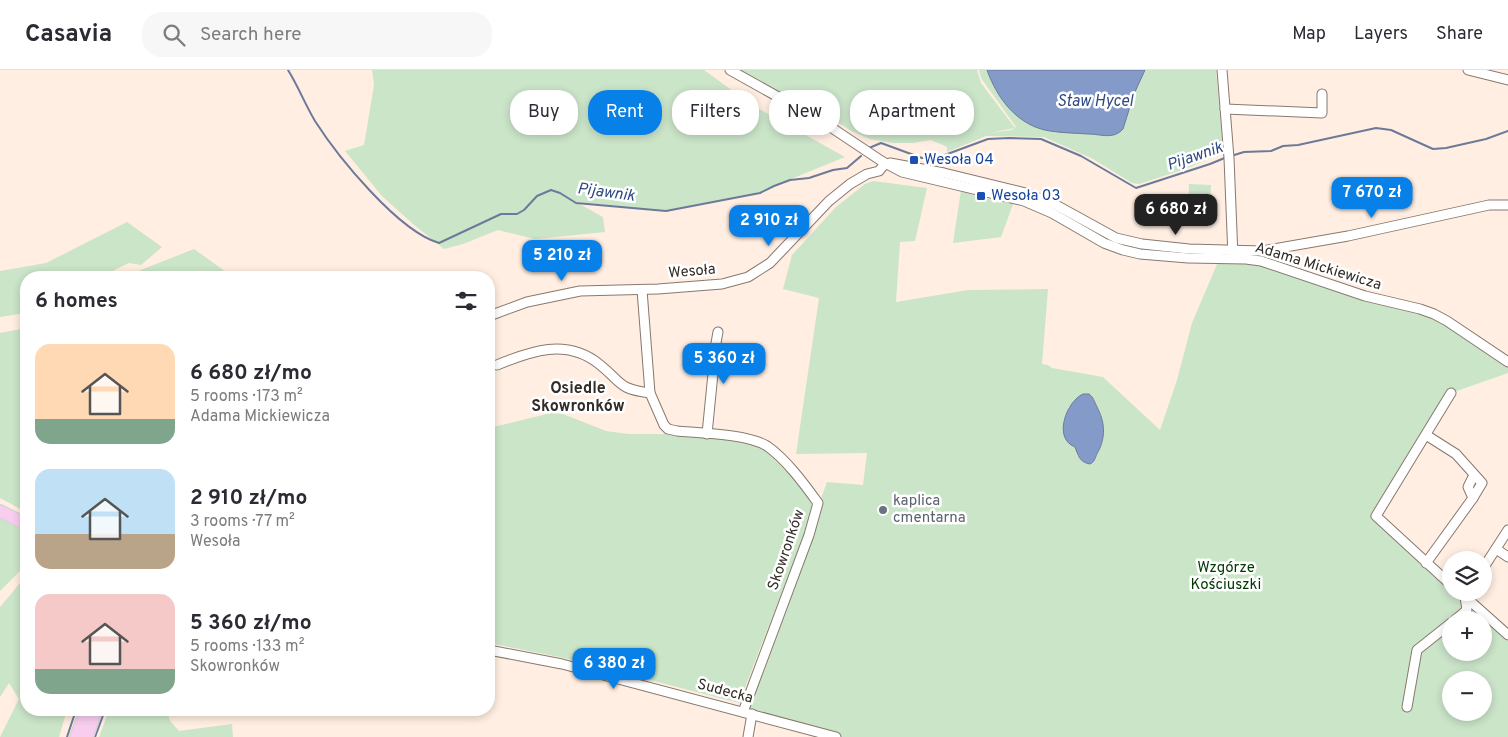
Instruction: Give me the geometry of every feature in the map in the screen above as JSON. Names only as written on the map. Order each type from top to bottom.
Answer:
[{"type":"main road","points":[[0,511],[20,521]]},
{"type":"main road","points":[[76,737],[84,716]]},
{"type":"main road","points":[[87,737],[94,716]]},
{"type":"street","name":"Adama Mickiewicza","points":[[730,70],[823,122],[883,162],[902,172],[1024,201],[1052,213],[1104,243],[1140,254],[1188,258],[1233,255],[1261,256],[1365,296],[1434,314],[1508,362]]},
{"type":"street","points":[[1222,70],[1229,156],[1233,255]]},
{"type":"street","points":[[1468,70],[1483,72],[1508,80]]},
{"type":"street","points":[[1225,109],[1322,113],[1322,94]]},
{"type":"street","name":"Wesoła","points":[[495,314],[527,302],[580,291],[642,290],[722,284],[748,277],[770,264],[829,201],[850,184],[867,174],[879,171],[883,166],[883,162]]},
{"type":"street","points":[[1261,256],[1489,205],[1508,205]]},
{"type":"street","name":"Skowronków","points":[[642,290],[650,393],[661,421],[668,429],[746,438],[767,446],[783,460],[818,503],[747,713]]},
{"type":"street","points":[[707,434],[718,332]]},
{"type":"street","points":[[497,365],[535,352],[563,348],[588,356],[620,385],[631,390],[650,393]]},
{"type":"street","points":[[1442,577],[1376,516],[1451,393]]},
{"type":"street","points":[[1426,435],[1456,454],[1482,483],[1426,563]]},
{"type":"street","points":[[1492,555],[1508,530]]},
{"type":"street","points":[[1496,549],[1508,557]]},
{"type":"street","points":[[1472,601],[1508,635]]},
{"type":"street","points":[[1407,707],[1417,650],[1442,630]]},
{"type":"street","name":"Sudecka","points":[[495,651],[562,664],[836,737]]},
{"type":"street","points":[[747,713],[748,737]]},
{"type":"green space","points":[[372,70],[704,70],[731,90],[672,90],[672,135],[759,135],[759,109],[769,115],[769,135],[806,135],[845,157],[760,193],[666,211],[576,202],[603,217],[605,232],[535,239],[498,230],[463,244],[444,249],[382,196],[345,151],[364,145],[374,85]]},
{"type":"green space","points":[[730,70],[977,70],[981,83],[1015,128],[981,78],[979,70],[1216,70],[1223,150],[1203,162],[1139,184],[1132,183],[1093,159],[1044,137],[986,136],[947,152],[947,147],[931,140],[913,143],[893,143],[870,139],[860,135],[974,135],[974,90],[850,90],[850,130],[840,124],[840,90],[769,90],[768,92]],"holes":[[[1015,128],[1012,130],[990,133]]]},
{"type":"green space","name":"Wzgórze Kościuszki","points":[[873,181],[927,188],[915,241],[900,242],[896,302],[968,290],[1048,289],[1042,364],[1052,368],[1103,377],[1160,430],[1177,380],[1192,323],[1217,264],[1224,259],[1256,264],[1420,309],[1508,362],[1508,373],[1451,393],[1376,516],[1421,565],[1442,584],[1442,601],[1462,601],[1473,611],[1442,611],[1442,661],[1492,661],[1492,627],[1508,641],[1508,737],[836,737],[743,712],[827,482],[863,485],[867,453],[796,454],[819,298],[783,289],[792,255],[836,207],[865,184]],"holes":[[[1094,399],[1102,419],[1103,441],[1095,461],[1085,463],[1077,456],[1075,446],[1065,434],[1063,422],[1069,407],[1076,401]]]},
{"type":"green space","points":[[1189,184],[1211,185],[1209,224],[1188,224]]},
{"type":"green space","points":[[961,190],[980,197],[1013,204],[1001,237],[953,243]]},
{"type":"green space","points":[[127,222],[162,247],[141,265],[129,263],[112,271],[20,271],[20,314],[0,317],[0,271],[46,263]]},
{"type":"green space","points":[[194,249],[225,271],[138,271]]},
{"type":"green space","points":[[20,329],[20,509],[0,498],[0,333]]},
{"type":"green space","points":[[551,413],[563,414],[606,431],[629,434],[676,434],[749,444],[766,449],[781,463],[809,495],[812,504],[806,529],[739,703],[564,658],[495,644],[495,427]]},
{"type":"green space","points":[[0,516],[20,527],[20,571],[0,591]]},
{"type":"green space","points":[[20,583],[20,716],[65,716],[59,737],[0,737],[19,699],[9,683],[0,697],[0,607]]},
{"type":"green space","points":[[107,716],[169,716],[170,721],[179,731],[232,724],[233,737],[99,737]]},
{"type":"water","name":"Staw Hycel","points":[[987,70],[1145,70],[1134,94],[1123,129],[1107,136],[1050,131],[1028,123],[1010,109],[996,91]]},
{"type":"water","points":[[1083,394],[1089,394],[1093,398],[1103,424],[1101,446],[1090,464],[1083,462],[1075,447],[1068,442],[1064,436],[1063,428],[1067,411],[1077,398]]},
{"type":"waterway","name":"Pijawnik","points":[[288,70],[325,136],[370,191],[406,224],[423,236],[439,243],[501,214],[517,214],[524,210],[537,196],[551,190],[576,203],[666,211],[760,193],[790,180],[809,178],[833,170],[847,168],[861,156]]},
{"type":"waterway","name":"Pijawnik","points":[[1231,156],[1244,152],[1271,151],[1283,146],[1298,145],[1376,128],[1391,130],[1433,149],[1486,139],[1508,131]]},
{"type":"waterway","name":"Pijawnik","points":[[869,148],[881,143],[922,158],[930,158],[942,156],[988,139],[1041,139],[1081,156],[1136,188],[1227,157]]},
{"type":"waterway","points":[[67,737],[74,716]]},
{"type":"waterway","points":[[95,737],[103,716]]},
{"type":"place","name":"Wesoła 04","points":[[914,160]]},
{"type":"place","name":"Wesoła 03","points":[[981,196]]},
{"type":"place","name":"kaplica cmentarna","points":[[883,510]]},
{"type":"district","name":"Osiedle Skowronków","points":[[578,398]]}]
